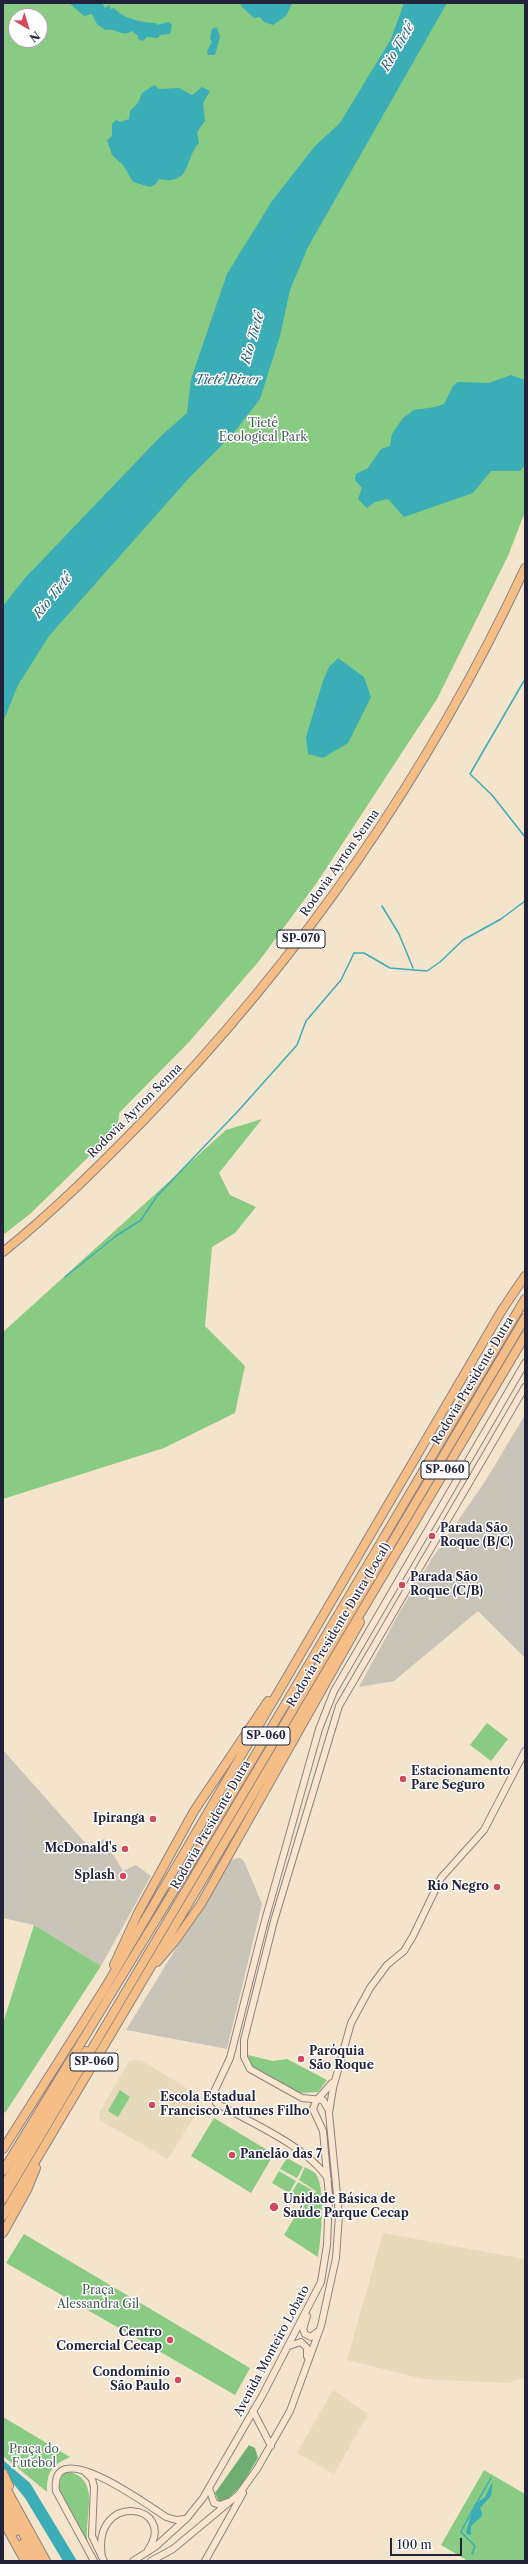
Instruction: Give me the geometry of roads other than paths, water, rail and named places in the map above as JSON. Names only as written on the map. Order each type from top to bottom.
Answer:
[{"type":"highway","name":"Rodovia Ayrton Senna","points":[[3,1252],[107,1158],[196,1067],[276,973],[338,889],[448,718],[501,620],[525,568]]},
{"type":"highway","name":"Rodovia Presidente Dutra","points":[[4,2147],[42,2084],[105,1988],[502,1310],[525,1276]]},
{"type":"highway","name":"Rodovia Presidente Dutra","points":[[3,2171],[212,1828],[525,1299]]},
{"type":"highway","name":"Rodovia Presidente Dutra","points":[[3,2199],[525,1318]]},
{"type":"highway","name":"Rodovia Presidente Dutra (Local)","points":[[40,2154],[148,1970],[175,1941],[228,1858],[356,1630],[365,1604],[525,1336]]},
{"type":"highway","points":[[105,1988],[138,1913],[194,1811],[264,1706],[280,1689]]},
{"type":"highway","points":[[3,2187],[73,2069],[104,2030]]},
{"type":"highway","points":[[3,2164],[32,2112],[42,2084]]},
{"type":"highway","points":[[3,2233],[27,2190],[40,2154]]},
{"type":"highway","name":"SP-060","points":[[3,2216],[40,2154]]},
{"type":"highway","points":[[3,2473],[21,2513],[46,2561]]},
{"type":"highway","points":[[3,2483],[21,2513]]},
{"type":"highway","points":[[3,2497],[38,2561]]},
{"type":"highway","points":[[3,2510],[31,2561]]},
{"type":"highway","points":[[3,2521],[25,2561]]},
{"type":"main road","points":[[328,2179],[319,2165],[302,2152],[216,2103],[214,2092],[230,2058],[264,1924],[319,1729],[334,1691],[525,1363]]},
{"type":"main road","points":[[329,2113],[326,2101],[302,2098],[250,2069],[244,2057],[244,2040],[274,1921],[339,1706],[525,1387]]},
{"type":"main road","name":"Avenida Monteiro Lobato","points":[[151,2561],[173,2549],[232,2501],[250,2482],[290,2411],[304,2369],[321,2326],[336,2258],[339,2215],[329,2113],[337,2072],[357,2009],[387,1965],[404,1951],[414,1936],[441,1878],[484,1830],[525,1751]]},
{"type":"main road","name":"Avenida Monteiro Lobato","points":[[133,2561],[187,2518],[209,2488],[253,2411],[321,2282],[325,2265],[328,2234],[328,2179],[323,2131],[313,2109],[318,2099],[328,2090],[337,2072]]},
{"type":"main road","points":[[308,2308],[303,2329],[305,2334],[311,2337],[316,2334],[321,2326]]},
{"type":"main road","points":[[288,2346],[299,2341],[306,2345],[308,2351],[304,2369]]},
{"type":"main road","points":[[253,2411],[271,2446]]},
{"type":"main road","points":[[94,2561],[56,2491],[55,2485],[59,2473],[65,2468],[80,2468],[88,2470],[166,2517],[176,2520],[187,2518]]},
{"type":"main road","points":[[80,2468],[92,2479],[94,2487],[91,2528],[94,2543],[103,2559]]},
{"type":"main road","points":[[204,2561],[250,2482]]},
{"type":"main road","points":[[209,2488],[212,2500],[217,2504],[232,2501]]},
{"type":"main road","points":[[103,2559],[100,2541],[103,2528],[112,2518],[125,2511],[138,2511],[152,2521],[155,2533],[146,2552]]},
{"type":"water","points":[[69,3],[102,3],[105,8],[109,5],[111,9],[114,8],[122,15],[133,19],[155,23],[157,25],[168,22],[172,25],[170,34],[160,35],[158,38],[147,37],[143,41],[138,39],[138,36],[132,31],[122,33],[109,29],[105,30],[97,24],[92,14],[84,16]]},
{"type":"water","points":[[242,3],[292,3],[286,16],[273,25],[264,22],[260,17],[254,18],[241,6]]},
{"type":"water","name":"Tietê River","points":[[404,3],[447,3],[308,247],[290,290],[280,336],[260,399],[232,435],[189,478],[49,636],[18,685],[3,722],[3,606],[25,578],[161,436],[187,413],[191,379],[227,274],[272,201],[315,146],[340,123],[391,39]]},
{"type":"water","points":[[217,27],[220,37],[215,55],[208,55],[207,51],[212,42],[210,38],[212,29]]},
{"type":"water","points":[[154,85],[159,89],[179,88],[192,95],[202,87],[210,91],[203,103],[205,121],[197,132],[199,143],[194,149],[186,170],[177,179],[159,179],[156,184],[150,187],[133,182],[123,165],[112,155],[107,140],[112,136],[112,124],[116,120],[120,122],[129,119],[130,111],[138,103],[142,93]]},
{"type":"water","points":[[511,375],[525,380],[525,465],[520,471],[491,471],[473,493],[404,517],[388,499],[375,502],[367,508],[358,499],[362,488],[355,480],[356,474],[368,468],[381,449],[390,446],[392,434],[403,418],[414,410],[444,404],[453,386],[458,382],[489,383]]},
{"type":"water","points":[[338,658],[364,677],[371,697],[348,743],[323,758],[308,754],[306,737],[323,681],[329,667]]},
{"type":"water","points":[[3,2460],[30,2483],[77,2561],[63,2561],[25,2498],[3,2471]]},
{"type":"water","points":[[493,2481],[491,2496],[480,2508],[482,2516],[471,2526],[471,2535],[468,2535],[466,2532],[474,2505],[485,2497]]},
{"type":"waterway","points":[[525,679],[470,774],[492,795],[525,837]]},
{"type":"waterway","points":[[65,1277],[116,1236],[141,1220],[157,1196],[239,1110],[297,1045],[306,1021],[341,980],[354,953],[364,953],[390,968],[427,971],[440,962],[463,940],[501,919],[525,901]]},
{"type":"waterway","points":[[382,906],[399,934],[413,968]]},
{"type":"waterway","points":[[476,2504],[491,2478]]},
{"type":"waterway","points":[[472,2554],[475,2546],[461,2532],[473,2509]]},
{"type":"place","name":"Parada São Roque (B/C)","points":[[432,1536]]},
{"type":"place","name":"Parada São Roque (C/B)","points":[[402,1585]]},
{"type":"place","name":"Estacionamento Pare Seguro","points":[[403,1779]]},
{"type":"place","name":"Ipiranga","points":[[153,1819]]},
{"type":"place","name":"McDonald's","points":[[125,1849]]},
{"type":"place","name":"Splash","points":[[123,1876]]},
{"type":"place","name":"Rio Negro","points":[[497,1887]]},
{"type":"place","name":"Paróquia São Roque","points":[[301,2059]]},
{"type":"place","name":"Escola Estadual Francisco Antunes Filho","points":[[152,2105]]},
{"type":"place","name":"Panelão das 7","points":[[232,2155]]},
{"type":"place","name":"Unidade Básica de Saúde Parque Cecap","points":[[274,2207]]},
{"type":"place","name":"Centro Comercial Cecap","points":[[170,2340]]},
{"type":"place","name":"Condomínio São Paulo","points":[[178,2380]]},
{"type":"water label","name":"Rio Tietê","points":[[398,47]]},
{"type":"water label","name":"Rio Tietê","points":[[253,338]]},
{"type":"water label","name":"Rio Tietê","points":[[53,596]]},
{"type":"park label","name":"Tietê Ecological Park","points":[[263,431]]},
{"type":"park label","name":"Praça Alessandra Gil","points":[[98,2298]]},
{"type":"park label","name":"Praça do Futebol","points":[[34,2457]]}]
